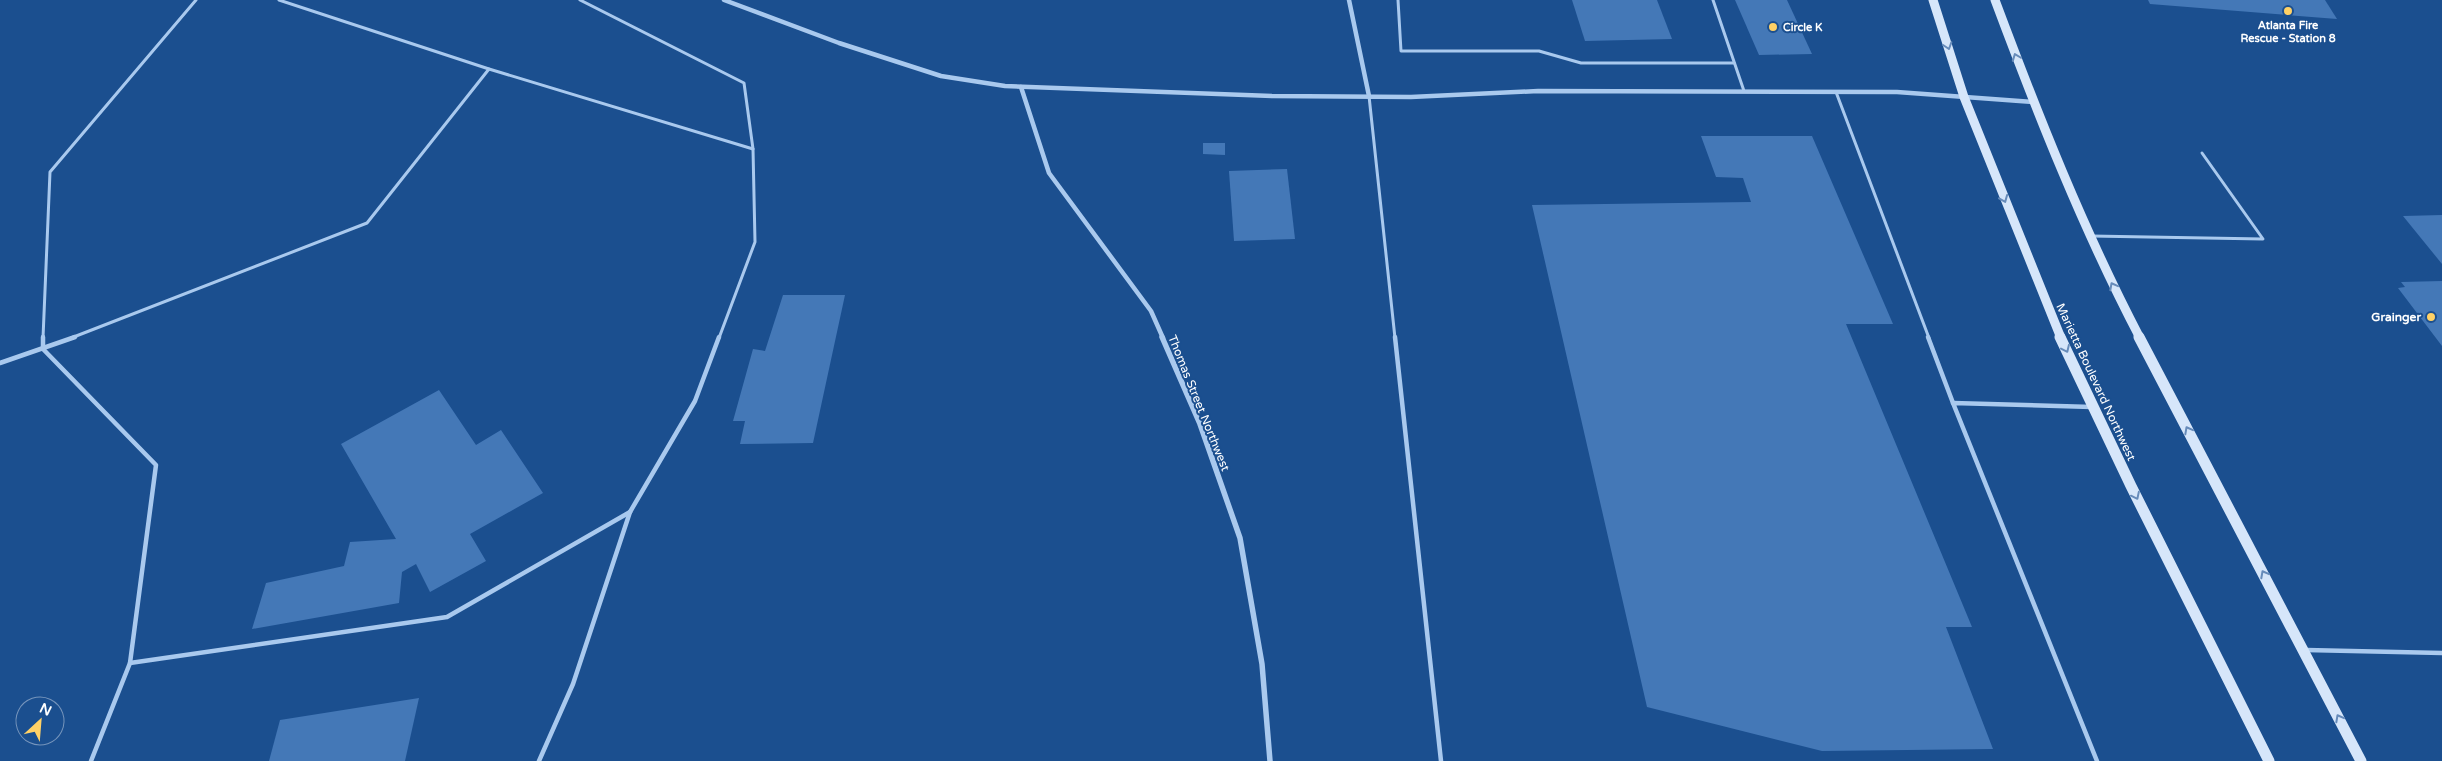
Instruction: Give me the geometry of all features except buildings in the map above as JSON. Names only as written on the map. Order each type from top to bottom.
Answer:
[{"type":"main road","name":"Marietta Boulevard Northwest","points":[[1933,0],[1964,97],[2052,319],[2268,761]]},
{"type":"main road","points":[[1995,0],[2033,102],[2106,273],[2362,761]]},
{"type":"street","points":[[724,0],[839,43],[941,76],[1005,86],[1272,96],[1538,92],[1897,92],[2033,102]]},
{"type":"street","points":[[1348,0],[1369,96]]},
{"type":"street","name":"Thomas Street Northwest","points":[[1022,87],[1049,173],[1151,312],[1200,424],[1240,538],[1262,664],[1270,761]]},
{"type":"lane","points":[[91,761],[130,663],[156,465],[43,349],[50,172],[196,0]]},
{"type":"lane","points":[[279,0],[489,69],[753,149]]},
{"type":"lane","points":[[539,761],[574,684],[630,512],[695,401],[756,242],[753,149],[744,83],[580,0]]},
{"type":"lane","points":[[1398,0],[1401,51],[1539,51],[1581,63],[1734,63]]},
{"type":"lane","points":[[1713,0],[1744,91]]},
{"type":"lane","points":[[0,363],[43,349],[367,223],[489,69]]},
{"type":"lane","points":[[1836,92],[1953,403],[2066,690],[2097,761]]},
{"type":"lane","points":[[1369,96],[1441,761]]},
{"type":"lane","points":[[2091,236],[2263,239],[2202,153]]},
{"type":"lane","points":[[1953,403],[2094,407]]},
{"type":"lane","points":[[130,663],[447,617],[630,512]]},
{"type":"lane","points":[[2304,650],[2442,653]]},
{"type":"place","name":"Atlanta Fire Rescue - Station 8","points":[[2288,11]]},
{"type":"place","name":"Circle K","points":[[1773,27]]},
{"type":"place","name":"Grainger","points":[[2431,317]]}]
